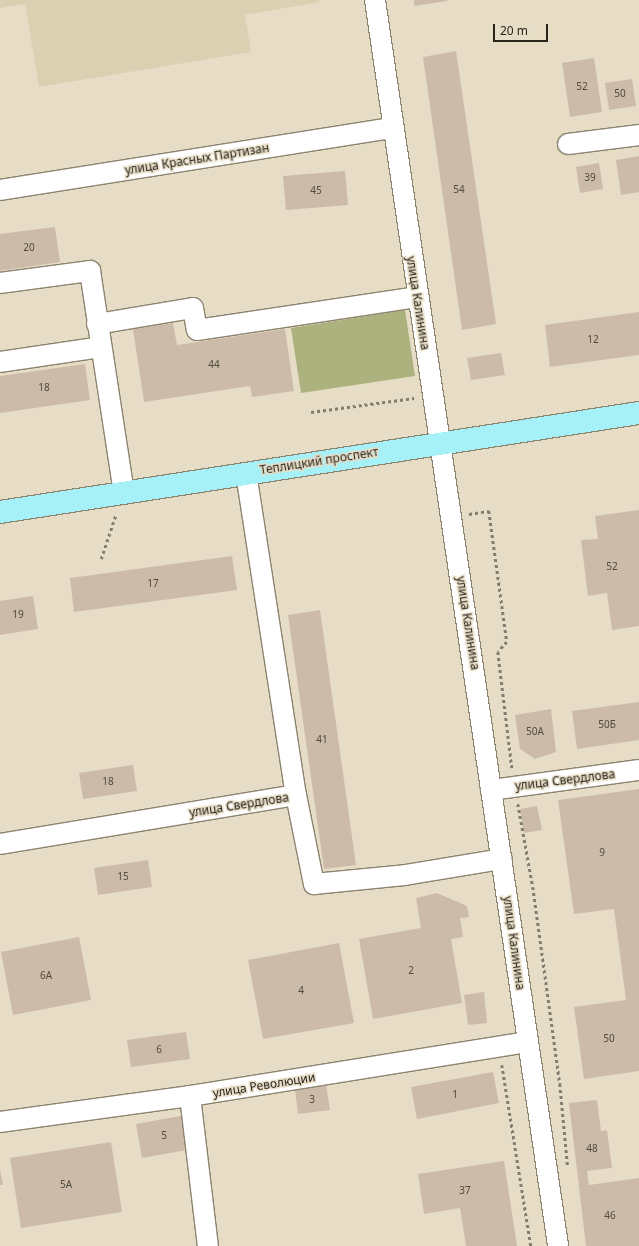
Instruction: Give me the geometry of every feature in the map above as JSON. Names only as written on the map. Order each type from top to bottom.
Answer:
[{"type":"main road","name":"Теплицкий проспект","points":[[0,512],[639,412]]},
{"type":"street","name":"улица Калинина","points":[[375,0],[417,297],[502,859],[558,1246]]},
{"type":"street","name":"улица Красных Партизан","points":[[0,190],[393,128]]},
{"type":"street","points":[[568,144],[639,135]]},
{"type":"street","points":[[0,283],[90,271],[124,493]]},
{"type":"street","points":[[97,324],[193,308],[197,330],[417,297]]},
{"type":"street","points":[[0,362],[101,348]]},
{"type":"street","points":[[246,473],[296,795]]},
{"type":"street","name":"улица Свердлова","points":[[491,790],[639,770]]},
{"type":"street","name":"улица Свердлова","points":[[0,844],[296,795],[314,884],[405,874],[502,859]]},
{"type":"street","name":"улица Революции","points":[[0,1122],[190,1096],[528,1042]]},
{"type":"street","points":[[190,1096],[208,1246]]},
{"type":"path","points":[[311,412],[433,395]]},
{"type":"path","points":[[101,559],[124,493]]},
{"type":"path","points":[[451,516],[489,511],[507,642],[498,652],[514,787],[535,903],[560,1084],[568,1176]]},
{"type":"path","points":[[499,1047],[532,1246]]},
{"type":"shaded area","points":[[0,0],[319,0],[320,2],[245,15],[251,52],[39,87],[25,4],[0,8]]},
{"type":"green space","points":[[405,310],[415,376],[301,393],[291,328]]},
{"type":"building","points":[[414,0],[447,0],[447,1],[414,6]]},
{"type":"building","points":[[456,51],[496,324],[462,330],[423,57]]},
{"type":"building","points":[[594,58],[602,112],[570,117],[562,63]]},
{"type":"building","points":[[632,79],[636,106],[609,110],[605,83]]},
{"type":"building","points":[[639,156],[639,192],[621,195],[616,160]]},
{"type":"building","points":[[599,163],[603,189],[580,193],[576,167]]},
{"type":"building","points":[[345,171],[348,205],[286,210],[283,176]]},
{"type":"building","points":[[55,227],[60,262],[0,271],[0,234]]},
{"type":"building","points":[[639,312],[639,355],[550,367],[545,325]]},
{"type":"building","points":[[173,323],[177,345],[285,329],[294,391],[252,397],[250,386],[144,402],[133,329]]},
{"type":"building","points":[[501,353],[505,375],[471,380],[467,358]]},
{"type":"building","points":[[85,364],[90,400],[0,413],[0,376]]},
{"type":"building","points":[[639,510],[639,626],[612,630],[607,593],[588,596],[581,540],[598,539],[595,516]]},
{"type":"building","points":[[232,556],[237,590],[74,612],[70,578]]},
{"type":"building","points":[[33,596],[38,629],[0,635],[0,601]]},
{"type":"building","points":[[320,610],[356,865],[324,869],[288,615]]},
{"type":"building","points":[[639,702],[639,740],[577,749],[572,711]]},
{"type":"building","points":[[551,709],[556,752],[535,759],[520,749],[515,715]]},
{"type":"building","points":[[133,765],[137,791],[83,799],[79,773]]},
{"type":"building","points":[[639,789],[639,1071],[584,1079],[574,1007],[626,1000],[614,909],[574,914],[558,800]]},
{"type":"building","points":[[537,806],[542,830],[524,833],[520,809]]},
{"type":"building","points":[[148,860],[152,887],[98,895],[94,868]]},
{"type":"building","points":[[437,893],[467,906],[469,917],[460,918],[463,937],[451,939],[462,1003],[373,1019],[359,939],[421,928],[416,898]]},
{"type":"building","points":[[79,937],[91,1000],[13,1015],[1,952]]},
{"type":"building","points":[[339,943],[354,1023],[263,1039],[248,960]]},
{"type":"building","points":[[484,992],[487,1023],[468,1025],[464,995]]},
{"type":"building","points":[[186,1032],[190,1059],[131,1067],[127,1040]]},
{"type":"building","points":[[493,1072],[499,1103],[417,1119],[411,1087]]},
{"type":"building","points":[[326,1085],[330,1110],[298,1114],[295,1089]]},
{"type":"building","points":[[597,1100],[601,1131],[607,1130],[612,1168],[587,1171],[589,1185],[639,1178],[639,1246],[586,1246],[569,1103]]},
{"type":"building","points":[[186,1115],[192,1149],[142,1158],[136,1124]]},
{"type":"building","points":[[111,1142],[122,1212],[21,1228],[10,1158]]},
{"type":"building","points":[[504,1161],[517,1246],[466,1246],[460,1208],[424,1214],[418,1174]]},
{"type":"building","points":[[0,1170],[3,1185],[0,1185]]}]
